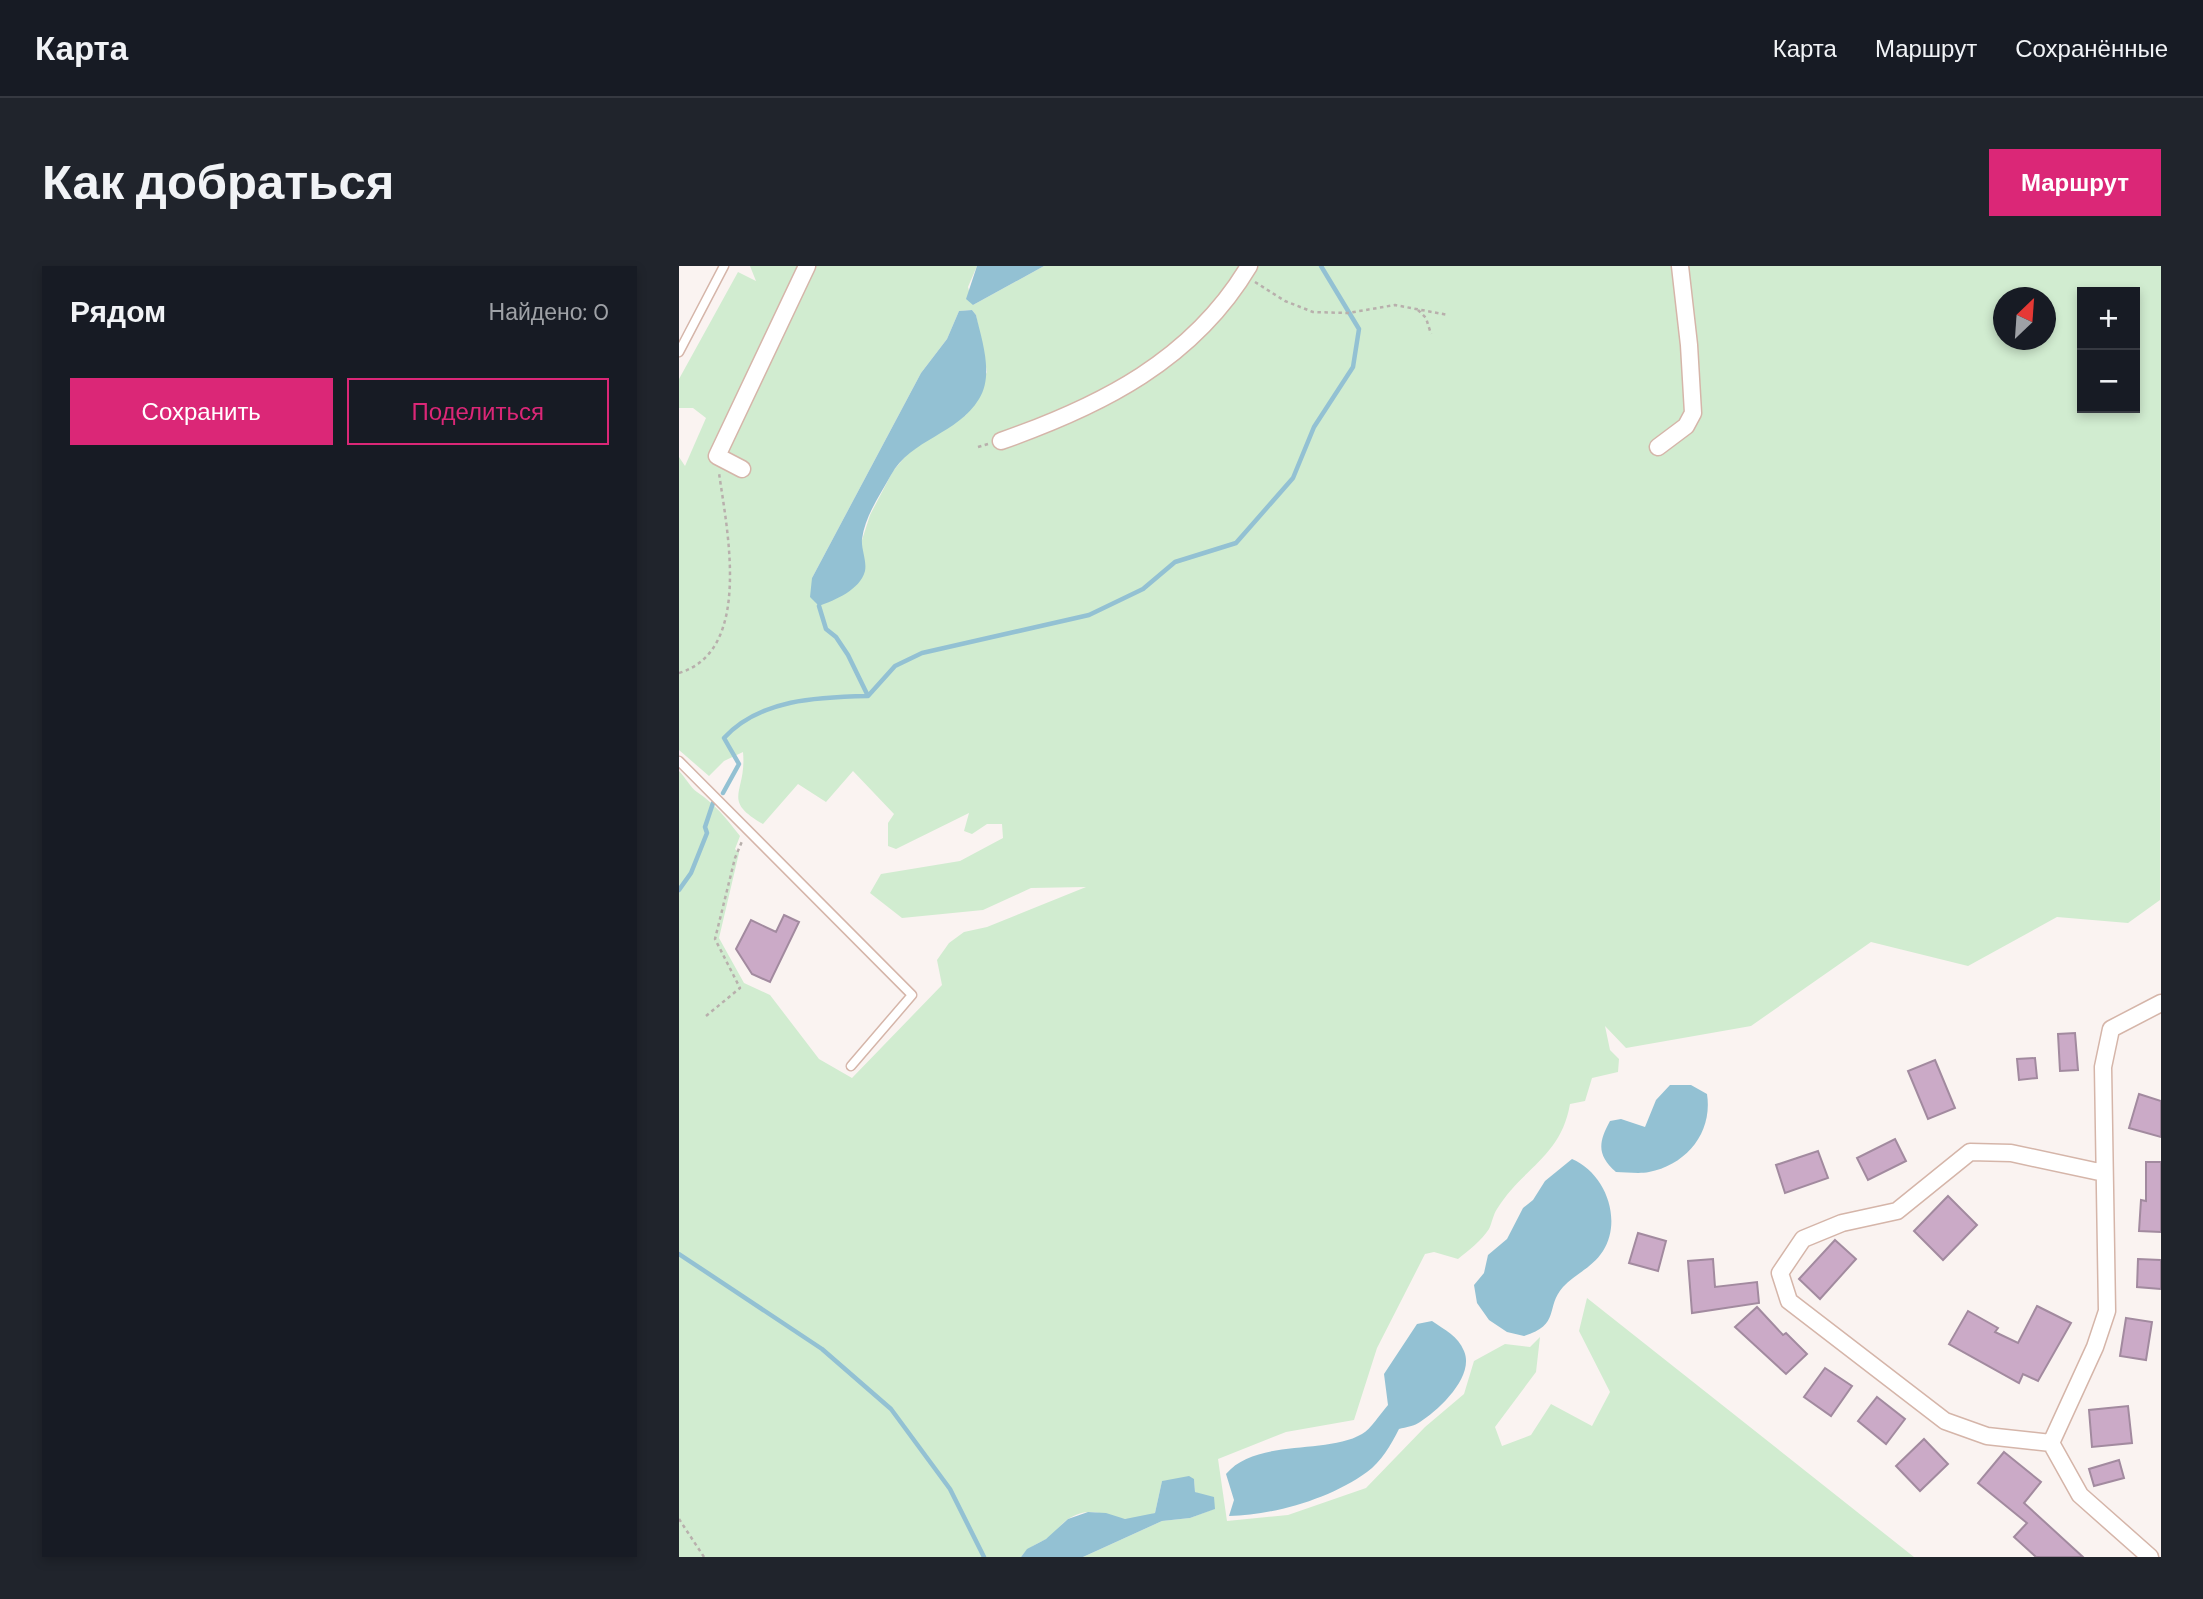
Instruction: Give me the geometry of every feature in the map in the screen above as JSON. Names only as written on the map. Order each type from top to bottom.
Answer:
[{"type":"street","points":[[742,469],[716,456],[807,266]]},
{"type":"street","points":[[1658,447],[1686,426],[1693,412],[1680,266]]},
{"type":"street","points":[[1002,440],[1062,420],[1171,357],[1206,323],[1246,270]]},
{"type":"street","points":[[2051,1443],[2095,1348],[2107,1311],[2103,1067],[2111,1029],[2161,1003]]},
{"type":"street","points":[[2051,1443],[1987,1436],[1945,1421],[1789,1301],[1780,1273],[1804,1239],[1842,1223],[1897,1211],[1970,1152],[2011,1153],[2104,1173]]},
{"type":"street","points":[[2051,1443],[2080,1495],[2150,1557]]},
{"type":"lane","points":[[679,352],[724,266]]},
{"type":"lane","points":[[679,761],[912,995],[851,1066]]},
{"type":"path","points":[[1246,270],[1285,301],[1313,312],[1348,313],[1384,304],[1448,315]]},
{"type":"path","points":[[1418,310],[1426,318],[1431,334]]},
{"type":"path","points":[[679,673],[692,670],[713,651],[727,614],[731,569],[716,456]]},
{"type":"path","points":[[706,1016],[740,988],[715,939],[735,858],[748,828]]},
{"type":"path","points":[[679,1519],[704,1557]]},
{"type":"green space","points":[[750,266],[977,266],[968,287],[973,305],[1044,266],[2161,266],[2160,900],[2128,923],[2057,917],[1968,966],[1871,942],[1751,1026],[1626,1048],[1605,1026],[1610,1050],[1619,1059],[1618,1072],[1592,1078],[1585,1101],[1570,1104],[1565,1122],[1550,1150],[1507,1195],[1496,1211],[1489,1229],[1475,1245],[1458,1259],[1434,1252],[1425,1254],[1377,1348],[1354,1420],[1286,1432],[1218,1459],[1227,1521],[1288,1515],[1366,1488],[1425,1427],[1464,1394],[1474,1361],[1505,1344],[1530,1347],[1540,1337],[1536,1372],[1495,1427],[1502,1446],[1531,1435],[1551,1404],[1592,1426],[1610,1392],[1579,1331],[1587,1298],[1914,1557],[1083,1557],[1162,1521],[1190,1518],[1214,1509],[1204,1496],[1195,1492],[1194,1479],[1162,1481],[1155,1513],[1128,1519],[1093,1512],[1077,1514],[1021,1557],[679,1557],[679,771],[740,836],[735,849],[739,853],[719,938],[744,983],[770,995],[819,1059],[852,1078],[942,985],[937,960],[949,943],[964,932],[987,927],[1086,887],[1031,888],[983,910],[902,918],[870,893],[881,874],[960,861],[1003,838],[1002,824],[987,824],[972,834],[964,831],[969,813],[896,849],[888,846],[888,823],[894,814],[853,771],[826,802],[798,784],[763,824],[742,808],[739,801],[743,752],[724,761],[709,776],[679,750],[679,457],[685,466],[706,418],[693,408],[679,408],[679,379],[738,272],[756,281]],"holes":[[[972,310],[976,315],[987,372],[966,415],[910,451],[893,471],[870,515],[862,540],[812,578],[921,373],[947,339],[959,311]]]},
{"type":"water","points":[[977,266],[1044,266],[973,305],[966,299]]},
{"type":"water","points":[[972,310],[976,315],[984,347],[986,369],[986,379],[979,399],[959,421],[922,444],[900,463],[866,522],[862,539],[865,571],[862,578],[846,593],[819,606],[810,597],[812,578],[921,373],[947,339],[959,311]]},
{"type":"water","points":[[1670,1085],[1691,1085],[1707,1094],[1706,1122],[1701,1134],[1685,1155],[1662,1168],[1645,1173],[1616,1172],[1605,1160],[1601,1148],[1610,1121],[1621,1119],[1645,1127],[1656,1100]]},
{"type":"water","points":[[1572,1159],[1594,1175],[1602,1186],[1611,1212],[1609,1238],[1599,1257],[1563,1287],[1543,1327],[1524,1336],[1507,1332],[1489,1320],[1477,1303],[1474,1285],[1484,1273],[1488,1255],[1507,1239],[1523,1208],[1533,1200],[1545,1181]]},
{"type":"water","points":[[1432,1321],[1458,1341],[1466,1361],[1460,1381],[1445,1401],[1418,1423],[1399,1429],[1377,1463],[1352,1482],[1319,1498],[1283,1509],[1229,1516],[1234,1500],[1226,1474],[1239,1463],[1273,1451],[1347,1440],[1369,1429],[1388,1405],[1384,1374],[1417,1324]]},
{"type":"water","points":[[1189,1476],[1194,1479],[1195,1492],[1214,1497],[1215,1509],[1190,1518],[1162,1521],[1083,1557],[1021,1557],[1027,1549],[1046,1539],[1068,1519],[1088,1512],[1106,1513],[1125,1519],[1155,1513],[1162,1481]]},
{"type":"building","points":[[784,915],[799,922],[770,982],[752,974],[736,949],[751,920],[776,932]]},
{"type":"building","points":[[2075,1033],[2078,1070],[2060,1071],[2058,1034]]},
{"type":"building","points":[[2035,1058],[2037,1078],[2019,1080],[2017,1059]]},
{"type":"building","points":[[1935,1060],[1955,1108],[1928,1119],[1908,1071]]},
{"type":"building","points":[[2139,1094],[2161,1101],[2161,1137],[2129,1128]]},
{"type":"building","points":[[1895,1139],[1906,1161],[1868,1180],[1857,1158]]},
{"type":"building","points":[[1818,1151],[1828,1178],[1785,1193],[1776,1165]]},
{"type":"building","points":[[2146,1162],[2161,1162],[2161,1232],[2139,1231],[2141,1200],[2146,1201]]},
{"type":"building","points":[[1948,1196],[1977,1225],[1943,1260],[1914,1231]]},
{"type":"building","points":[[1638,1233],[1666,1241],[1658,1271],[1629,1263]]},
{"type":"building","points":[[1835,1240],[1856,1259],[1820,1299],[1799,1279]]},
{"type":"building","points":[[1713,1259],[1715,1287],[1757,1282],[1759,1303],[1692,1313],[1688,1261]]},
{"type":"building","points":[[2138,1259],[2161,1260],[2161,1289],[2137,1287]]},
{"type":"building","points":[[2037,1306],[2071,1323],[2038,1381],[2023,1374],[2019,1383],[1949,1344],[1968,1311],[1998,1328],[1995,1332],[2018,1343]]},
{"type":"building","points":[[1757,1307],[1783,1335],[1786,1333],[1807,1354],[1786,1374],[1735,1327]]},
{"type":"building","points":[[2126,1318],[2152,1322],[2146,1360],[2120,1356]]},
{"type":"building","points":[[1825,1368],[1852,1386],[1831,1416],[1804,1397]]},
{"type":"building","points":[[1877,1397],[1905,1419],[1886,1444],[1858,1421]]},
{"type":"building","points":[[2128,1406],[2132,1443],[2092,1447],[2089,1410]]},
{"type":"building","points":[[1924,1439],[1948,1464],[1920,1491],[1896,1466]]},
{"type":"building","points":[[2004,1452],[2041,1482],[2024,1503],[2083,1557],[2036,1557],[2014,1537],[2027,1523],[1978,1483]]},
{"type":"building","points":[[2119,1460],[2124,1478],[2094,1486],[2089,1469]]},
{"type":"waterway","points":[[723,793],[739,764],[724,738],[755,715],[810,699],[868,696],[895,666],[922,653],[1089,615],[1143,589],[1175,562],[1236,543],[1293,478],[1314,427],[1353,367],[1359,329],[1321,266]]},
{"type":"waterway","points":[[819,606],[826,629],[836,637],[848,655],[868,696]]},
{"type":"waterway","points":[[679,890],[691,873],[707,833],[705,827],[713,803]]},
{"type":"waterway","points":[[679,1254],[822,1349],[891,1409],[950,1489],[984,1557]]}]
